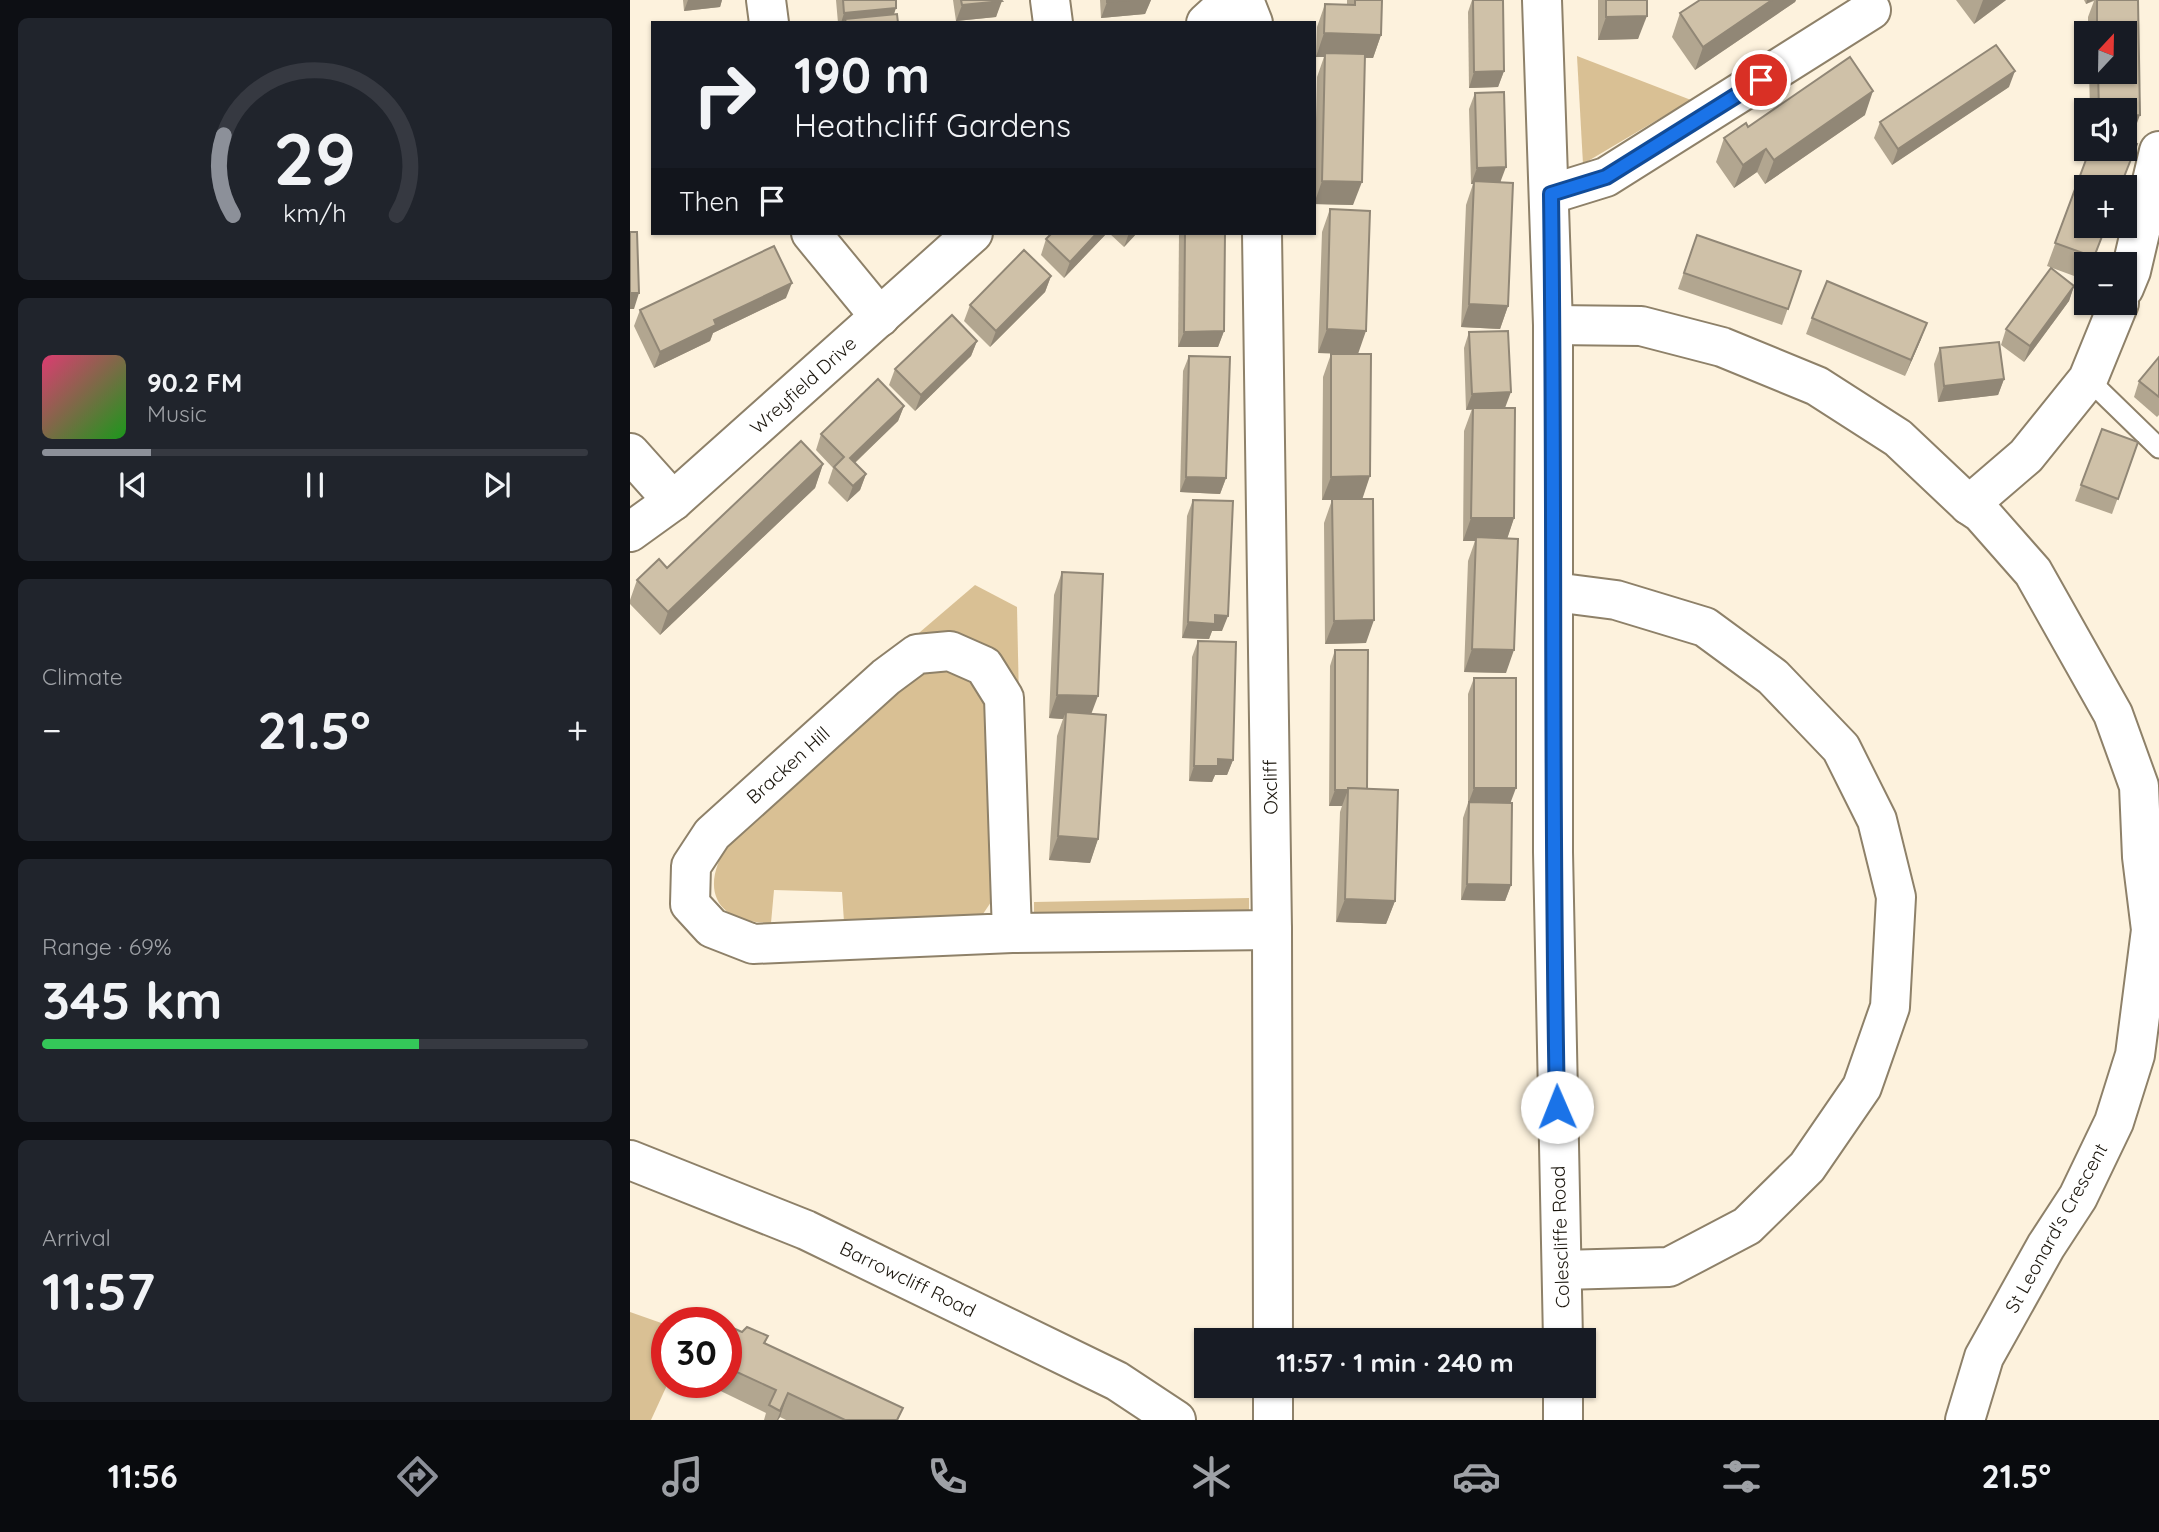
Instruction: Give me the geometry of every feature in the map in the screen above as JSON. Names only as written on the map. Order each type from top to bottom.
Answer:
[{"type":"street","points":[[766,0],[769,21]]},
{"type":"street","points":[[1050,0],[1053,21]]},
{"type":"street","points":[[1208,21],[1231,0]]},
{"type":"street","points":[[1244,0],[1253,21]]},
{"type":"street","name":"Colescliffe Road","points":[[1542,0],[1551,194],[1553,852],[1563,1328]]},
{"type":"street","points":[[1551,194],[1606,177],[1871,10]]},
{"type":"street","points":[[2133,252],[2159,151]]},
{"type":"street","points":[[813,235],[880,317]]},
{"type":"street","name":"Wreyfield Drive","points":[[630,532],[673,501],[971,235]]},
{"type":"street","name":"Oxcliff","points":[[1262,235],[1272,930],[1273,1328]]},
{"type":"street","points":[[1969,505],[2026,456],[2088,379],[2114,315]]},
{"type":"street","name":"St Leonard's Crescent","points":[[1553,325],[1641,326],[1722,347],[1817,386],[1898,438],[1969,505],[1982,513],[2034,572],[2113,714],[2139,786],[2151,930],[2136,1055],[2114,1122],[2078,1197],[2046,1246],[1984,1357],[1965,1420]]},
{"type":"street","points":[[630,453],[673,501]]},
{"type":"street","points":[[1554,592],[1616,600],[1705,627],[1773,677],[1841,748],[1877,820],[1896,897],[1891,1007],[1861,1087],[1807,1167],[1747,1226],[1669,1267],[1562,1270]]},
{"type":"street","name":"Bracken Hill","points":[[1012,933],[1004,698],[984,666],[950,651],[917,654],[886,677],[712,834],[691,866],[690,904],[712,928],[753,944],[1012,933],[1272,930]]},
{"type":"street","name":"Barrowcliff Road","points":[[630,1160],[806,1230],[1117,1381],[1175,1420]]},
{"type":"street","points":[[1273,1398],[1273,1420]]},
{"type":"street","points":[[1563,1398],[1563,1420]]},
{"type":"lane","points":[[2088,379],[2159,448]]},
{"type":"shaded area","points":[[1577,56],[1691,100],[1583,164]]},
{"type":"shaded area","points":[[975,585],[1017,607],[1019,702],[906,644]]},
{"type":"shaded area","points":[[950,670],[973,685],[987,710],[993,899],[983,914],[967,922],[844,922],[842,892],[774,890],[771,923],[736,917],[724,909],[717,899],[714,887],[715,873],[730,841],[916,673]]},
{"type":"shaded area","points":[[1249,898],[1249,914],[1034,917],[1034,902]]},
{"type":"shaded area","points":[[630,1312],[651,1319],[651,1398],[661,1398],[651,1420],[630,1420]]},
{"type":"building","points":[[843,0],[896,0],[896,8],[844,13]]},
{"type":"building","points":[[961,0],[1001,0],[1002,1],[962,5]]},
{"type":"building","points":[[1355,0],[1382,0],[1381,35],[1324,33],[1325,4],[1355,5]]},
{"type":"building","points":[[1473,0],[1503,0],[1504,71],[1474,72]]},
{"type":"building","points":[[1606,0],[1647,0],[1647,16],[1606,17]]},
{"type":"building","points":[[1700,0],[1772,0],[1703,47],[1680,13]]},
{"type":"building","points":[[2097,0],[2138,0],[2140,115],[2137,115],[2137,98],[2099,98],[2098,84],[2137,84],[2137,21],[2097,21]]},
{"type":"building","points":[[897,14],[898,21],[846,21]]},
{"type":"building","points":[[1996,45],[2015,71],[1898,149],[1880,122]]},
{"type":"building","points":[[1325,53],[1365,54],[1362,182],[1322,181]]},
{"type":"building","points":[[1850,57],[1873,91],[1774,160],[1766,149],[1743,165],[1724,138],[1746,123],[1748,127]]},
{"type":"building","points":[[1504,92],[1506,167],[1477,168],[1475,93]]},
{"type":"building","points":[[2086,161],[2130,161],[2125,175],[2080,175]]},
{"type":"building","points":[[1474,181],[1513,183],[1508,306],[1469,304]]},
{"type":"building","points":[[2074,192],[2074,238],[2101,238],[2096,252],[2080,252],[2055,243]]},
{"type":"building","points":[[1330,209],[1370,211],[1366,331],[1327,329]]},
{"type":"building","points":[[630,232],[637,232],[639,293],[630,293]]},
{"type":"building","points":[[1050,235],[1095,235],[1070,262],[1046,239]]},
{"type":"building","points":[[1185,235],[1225,235],[1224,331],[1184,332]]},
{"type":"building","points":[[1697,235],[1801,271],[1788,309],[1684,273]]},
{"type":"building","points":[[774,246],[792,283],[714,320],[716,325],[660,352],[640,310]]},
{"type":"building","points":[[1024,250],[1051,276],[996,331],[970,305]]},
{"type":"building","points":[[2051,268],[2074,286],[2030,346],[2006,329]]},
{"type":"building","points":[[1827,281],[1927,323],[1911,360],[1812,318]]},
{"type":"building","points":[[952,315],[977,341],[921,395],[895,369]]},
{"type":"building","points":[[1508,331],[1511,392],[1472,394],[1469,332]]},
{"type":"building","points":[[1999,342],[2004,379],[1944,386],[1940,348]]},
{"type":"building","points":[[1331,354],[1371,354],[1370,476],[1331,477]]},
{"type":"building","points":[[1189,356],[1230,357],[1226,478],[1186,477]]},
{"type":"building","points":[[2159,357],[2159,397],[2139,381]]},
{"type":"building","points":[[878,379],[904,406],[850,458],[866,474],[853,486],[834,467],[844,457],[821,434]]},
{"type":"building","points":[[1473,408],[1515,408],[1514,518],[1471,518]]},
{"type":"building","points":[[2102,429],[2138,442],[2118,499],[2081,485]]},
{"type":"building","points":[[801,441],[823,464],[668,612],[637,580],[659,559],[667,568]]},
{"type":"building","points":[[1332,499],[1373,499],[1374,620],[1334,621]]},
{"type":"building","points":[[1193,500],[1233,501],[1228,616],[1215,615],[1215,624],[1188,622]]},
{"type":"building","points":[[1476,537],[1518,539],[1514,650],[1472,649]]},
{"type":"building","points":[[1062,572],[1103,574],[1098,696],[1057,695]]},
{"type":"building","points":[[1198,641],[1236,642],[1233,760],[1218,759],[1218,766],[1194,766]]},
{"type":"building","points":[[1335,650],[1368,650],[1367,789],[1335,790]]},
{"type":"building","points":[[1474,678],[1516,678],[1516,788],[1474,788]]},
{"type":"building","points":[[1066,712],[1106,715],[1098,839],[1058,836]]},
{"type":"building","points":[[1348,788],[1398,790],[1395,901],[1345,899]]},
{"type":"building","points":[[1469,802],[1512,803],[1511,885],[1467,884]]},
{"type":"building","points":[[747,1327],[768,1336],[764,1343],[903,1408],[897,1420],[845,1420],[788,1393],[780,1411],[769,1405],[776,1390],[742,1374],[742,1332]]},
{"type":"route","points":[[1557,1107],[1553,852],[1555,493],[1551,194],[1606,177],[1761,80]]}]
